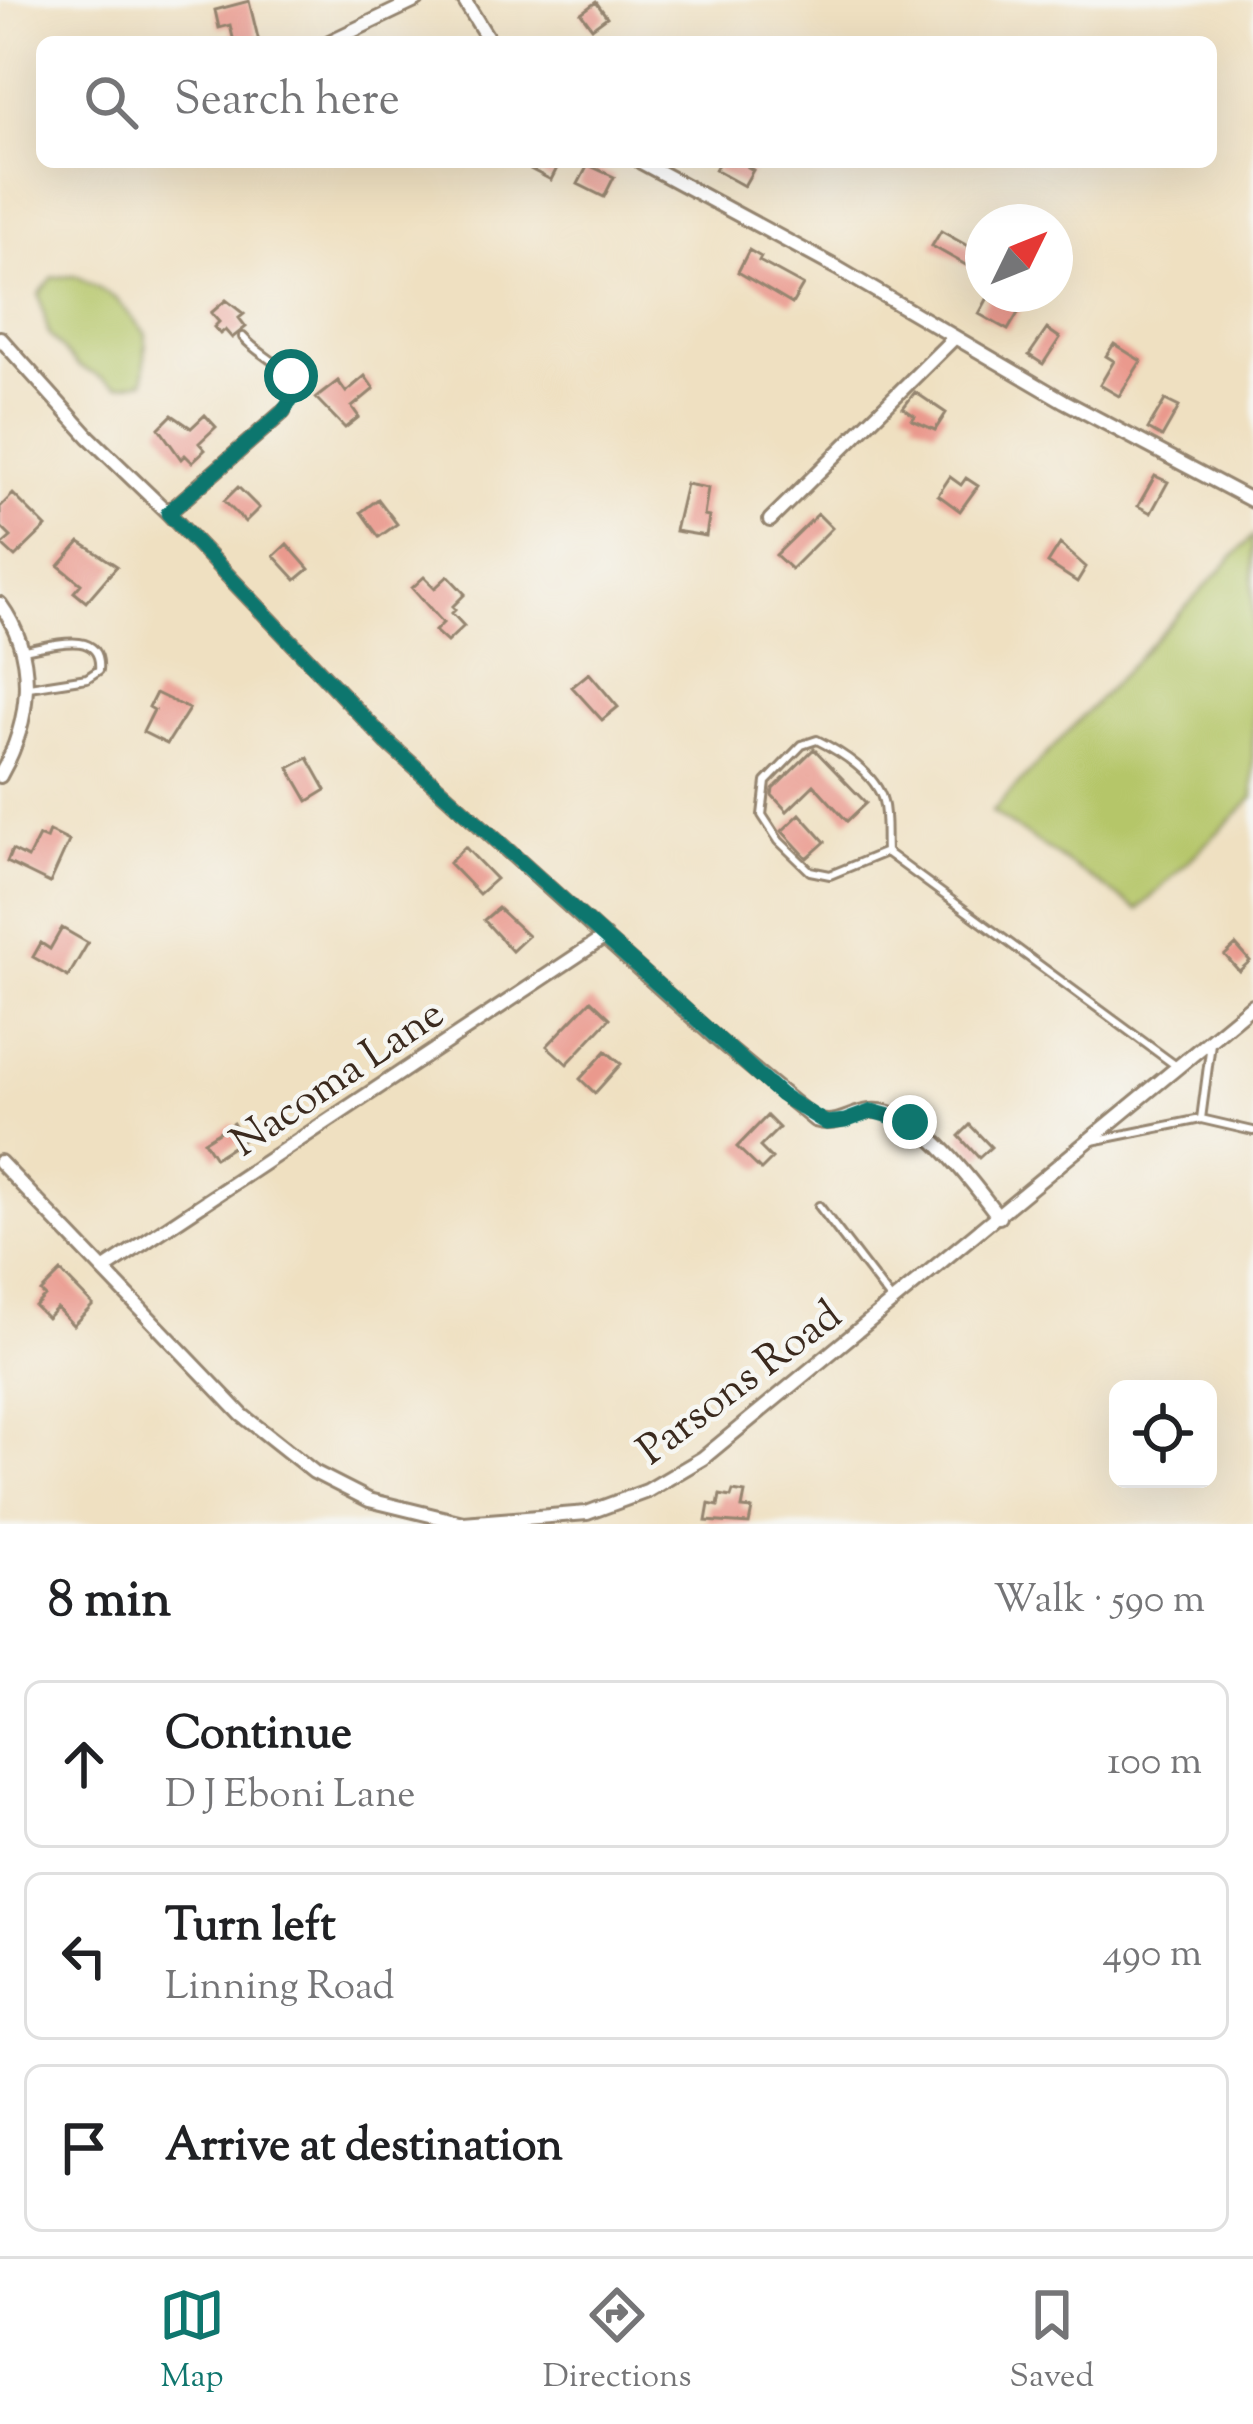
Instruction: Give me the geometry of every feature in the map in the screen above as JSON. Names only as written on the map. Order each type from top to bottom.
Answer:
[{"type":"street","points":[[342,36],[417,0]]},
{"type":"street","points":[[464,0],[486,36]]},
{"type":"street","points":[[651,168],[1064,401],[1253,500]]},
{"type":"street","points":[[770,520],[955,337]]},
{"type":"street","points":[[0,338],[89,437],[168,513],[347,703],[794,1105],[826,1123],[872,1111],[910,1122],[931,1137],[999,1217]]},
{"type":"street","points":[[168,513],[283,412]]},
{"type":"street","points":[[0,604],[23,650],[27,687],[26,712],[0,776]]},
{"type":"street","name":"Nacoma Lane","points":[[103,1270],[605,937]]},
{"type":"street","name":"Parsons Road","points":[[0,1162],[242,1415],[314,1472],[369,1500],[463,1523],[587,1513],[647,1491],[703,1458],[1253,1005]]},
{"type":"lane","points":[[243,337],[291,376],[296,392],[283,412]]},
{"type":"lane","points":[[23,650],[84,642],[100,662],[87,678],[27,687]]},
{"type":"lane","points":[[817,740],[834,748],[861,769],[883,798],[886,852],[830,875],[811,871],[779,841],[762,815],[766,782],[802,745],[817,740]]},
{"type":"lane","points":[[886,852],[1178,1067]]},
{"type":"lane","points":[[1202,1119],[1211,1040]]},
{"type":"lane","points":[[1089,1142],[1202,1119],[1253,1131]]},
{"type":"lane","points":[[819,1206],[894,1304]]},
{"type":"green space","points":[[77,276],[116,299],[146,334],[144,381],[118,386],[78,366],[49,335],[39,294],[53,277]]},
{"type":"green space","points":[[1253,536],[1253,798],[1138,910],[992,812]]},
{"type":"building","points":[[249,1],[258,36],[233,36],[230,25],[219,28],[215,10]]},
{"type":"building","points":[[596,2],[607,17],[592,28],[581,13]]},
{"type":"building","points":[[528,168],[557,168],[551,180]]},
{"type":"building","points":[[586,168],[614,177],[604,197],[578,184]]},
{"type":"building","points":[[750,168],[753,170],[744,186],[715,170]]},
{"type":"building","points":[[941,231],[965,244],[965,265],[932,246]]},
{"type":"building","points":[[749,250],[761,257],[759,261],[803,285],[792,304],[738,272]]},
{"type":"building","points":[[226,300],[244,314],[239,318],[246,327],[232,338],[214,327],[219,322],[211,313]]},
{"type":"building","points":[[980,312],[1019,312],[1008,330]]},
{"type":"building","points":[[1047,329],[1060,338],[1043,364],[1029,355]]},
{"type":"building","points":[[1114,344],[1141,361],[1119,396],[1100,385],[1114,361],[1106,356]]},
{"type":"building","points":[[365,376],[374,389],[352,407],[359,417],[345,428],[316,398],[338,381],[346,392]]},
{"type":"building","points":[[915,392],[946,413],[935,430],[912,420],[915,416],[903,408]]},
{"type":"building","points":[[1165,400],[1179,407],[1162,437],[1148,429]]},
{"type":"building","points":[[172,415],[191,428],[205,415],[216,427],[199,443],[205,450],[192,462],[185,455],[181,459],[159,428]]},
{"type":"building","points":[[1155,476],[1168,482],[1151,513],[1138,506]]},
{"type":"building","points":[[950,477],[961,485],[966,478],[978,486],[960,511],[938,495]]},
{"type":"building","points":[[686,484],[708,488],[706,536],[675,531]]},
{"type":"building","points":[[238,487],[259,508],[245,522],[224,501]]},
{"type":"building","points":[[13,494],[46,527],[15,557],[2,545],[11,537],[0,526],[0,507]]},
{"type":"building","points":[[378,499],[397,524],[379,537],[361,512]]},
{"type":"building","points":[[818,514],[832,528],[791,569],[776,555]]},
{"type":"building","points":[[80,542],[117,566],[86,602],[74,592],[81,584],[59,566]]},
{"type":"building","points":[[287,544],[309,569],[296,580],[274,556]]},
{"type":"building","points":[[1060,544],[1086,567],[1077,582],[1048,563]]},
{"type":"building","points":[[448,576],[465,594],[452,607],[464,626],[447,642],[435,631],[443,623],[412,588],[424,577],[435,588]]},
{"type":"building","points":[[589,673],[618,707],[602,720],[572,687]]},
{"type":"building","points":[[156,693],[189,709],[167,744],[143,732]]},
{"type":"building","points":[[814,749],[866,803],[847,821],[814,785],[787,811],[772,795]]},
{"type":"building","points":[[308,758],[326,790],[308,801],[289,768]]},
{"type":"building","points":[[800,814],[825,842],[807,858],[782,831]]},
{"type":"building","points":[[49,831],[69,841],[50,883],[7,862],[12,850],[28,858],[39,836],[46,839]]},
{"type":"building","points":[[465,847],[496,879],[479,894],[449,863]]},
{"type":"building","points":[[498,908],[528,936],[512,951],[484,920]]},
{"type":"building","points":[[62,928],[88,943],[68,977],[33,957],[41,943],[50,949]]},
{"type":"building","points":[[1236,945],[1250,961],[1239,971],[1225,955]]},
{"type":"building","points":[[591,1000],[610,1018],[567,1064],[547,1046]]},
{"type":"building","points":[[606,1051],[621,1064],[595,1093],[580,1079]]},
{"type":"building","points":[[767,1116],[779,1128],[760,1147],[772,1159],[761,1170],[737,1147]]},
{"type":"building","points":[[233,1123],[243,1140],[215,1158],[204,1141]]},
{"type":"building","points":[[970,1125],[991,1147],[979,1158],[959,1136]]},
{"type":"building","points":[[61,1272],[93,1305],[73,1325],[57,1308],[47,1318],[35,1306],[45,1296],[41,1292]]},
{"type":"building","points":[[733,1491],[745,1493],[742,1508],[752,1509],[749,1524],[706,1521],[709,1504],[718,1506],[720,1495],[731,1497]]},
{"type":"route","points":[[291,376],[296,392],[283,412],[168,513],[387,742],[781,1095],[826,1123],[872,1111],[910,1122]]}]
